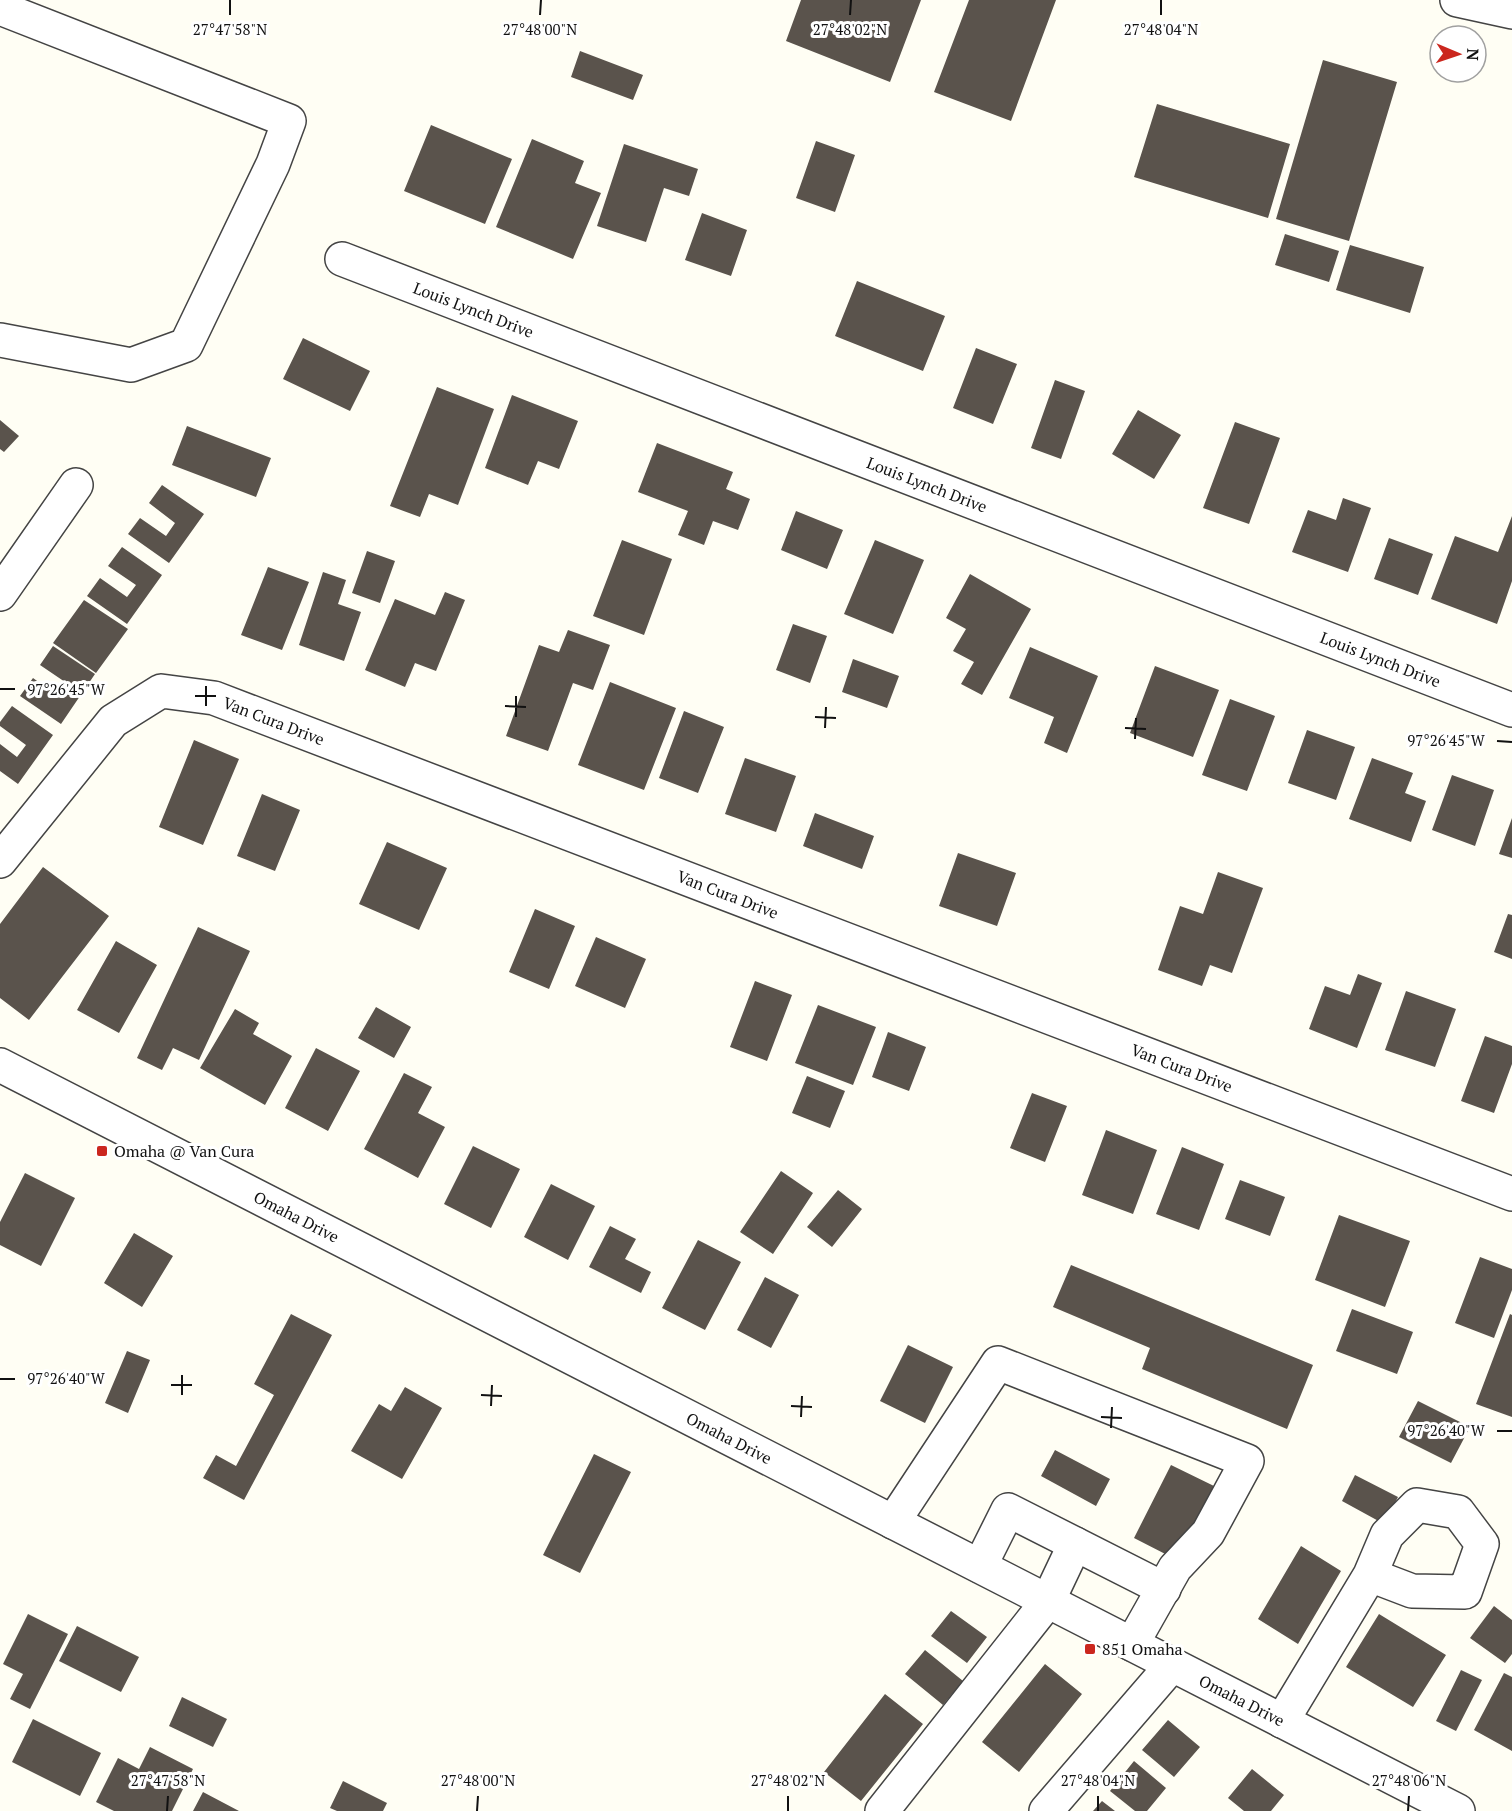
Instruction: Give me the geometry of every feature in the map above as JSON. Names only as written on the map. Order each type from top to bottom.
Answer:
[{"type":"street","points":[[1456,0],[1512,12]]},
{"type":"street","points":[[0,8],[289,121],[273,164],[186,345],[131,365],[0,340]]},
{"type":"street","name":"Louis Lynch Drive","points":[[342,259],[1512,710]]},
{"type":"street","points":[[0,594],[76,485]]},
{"type":"street","name":"Van Cura Drive","points":[[0,861],[113,721],[161,691],[214,698],[1512,1194]]},
{"type":"street","name":"Omaha Drive","points":[[0,1065],[1458,1811]]},
{"type":"street","points":[[893,1522],[998,1363],[1247,1461],[1208,1533],[1175,1568],[1132,1644]]},
{"type":"street","points":[[980,1566],[1008,1510],[1164,1589]]},
{"type":"street","points":[[882,1811],[1048,1601],[1075,1544]]},
{"type":"street","points":[[1282,1721],[1370,1575]]},
{"type":"street","points":[[1046,1811],[1172,1665]]},
{"type":"building","points":[[801,0],[921,0],[890,82],[786,41]]},
{"type":"building","points":[[969,0],[1056,0],[1011,121],[934,92]]},
{"type":"building","points":[[580,51],[643,75],[633,100],[571,77]]},
{"type":"building","points":[[1323,60],[1397,82],[1349,241],[1276,219]]},
{"type":"building","points":[[1157,104],[1290,144],[1268,218],[1134,177]]},
{"type":"building","points":[[431,125],[512,159],[485,224],[404,191]]},
{"type":"building","points":[[532,139],[584,161],[575,183],[601,193],[573,259],[496,227]]},
{"type":"building","points":[[816,141],[855,155],[835,212],[796,198]]},
{"type":"building","points":[[624,144],[698,169],[689,196],[664,188],[646,242],[597,226]]},
{"type":"building","points":[[702,213],[747,230],[731,276],[685,260]]},
{"type":"building","points":[[1285,234],[1339,251],[1329,282],[1275,265]]},
{"type":"building","points":[[1350,245],[1424,267],[1410,313],[1336,290]]},
{"type":"building","points":[[857,281],[945,316],[923,371],[835,336]]},
{"type":"building","points":[[303,338],[370,371],[350,411],[283,379]]},
{"type":"building","points":[[976,348],[1017,364],[993,424],[953,408]]},
{"type":"building","points":[[1055,380],[1085,391],[1061,459],[1031,448]]},
{"type":"building","points":[[437,387],[494,409],[458,505],[429,494],[420,517],[390,506]]},
{"type":"building","points":[[512,395],[578,421],[559,469],[538,461],[528,485],[485,468]]},
{"type":"building","points":[[1138,410],[1181,435],[1154,479],[1112,454]]},
{"type":"building","points":[[0,420],[19,436],[4,452],[0,449]]},
{"type":"building","points":[[1235,422],[1280,438],[1249,524],[1203,508]]},
{"type":"building","points":[[187,426],[271,458],[256,497],[172,465]]},
{"type":"building","points":[[657,443],[733,472],[726,489],[750,499],[738,530],[713,521],[704,545],[678,535],[688,511],[638,492]]},
{"type":"building","points":[[162,485],[204,514],[169,563],[128,534],[140,518],[166,536],[175,523],[149,503]]},
{"type":"building","points":[[1343,498],[1371,508],[1348,572],[1292,552],[1308,510],[1336,520]]},
{"type":"building","points":[[796,511],[843,530],[827,569],[781,550]]},
{"type":"building","points":[[1512,516],[1512,581],[1497,624],[1431,599],[1455,536],[1498,552]]},
{"type":"building","points":[[1389,538],[1433,554],[1418,595],[1374,579]]},
{"type":"building","points":[[622,540],[672,559],[644,635],[593,616]]},
{"type":"building","points":[[875,540],[924,560],[893,634],[844,614]]},
{"type":"building","points":[[122,547],[162,575],[127,624],[87,596],[100,578],[127,597],[136,585],[108,566]]},
{"type":"building","points":[[367,551],[395,561],[380,603],[352,593]]},
{"type":"building","points":[[268,567],[309,582],[282,650],[241,635]]},
{"type":"building","points":[[323,572],[346,580],[338,604],[361,612],[344,661],[299,645]]},
{"type":"building","points":[[970,574],[1031,609],[982,695],[961,684],[974,662],[953,651],[966,629],[946,618]]},
{"type":"building","points":[[445,592],[465,600],[436,671],[415,663],[405,687],[365,670],[395,599],[435,615]]},
{"type":"building","points":[[84,600],[128,629],[96,673],[53,643]]},
{"type":"building","points":[[793,624],[827,636],[810,683],[776,670]]},
{"type":"building","points":[[568,630],[610,645],[593,690],[573,683],[548,751],[506,736],[539,645],[559,652]]},
{"type":"building","points":[[53,646],[95,674],[61,724],[20,696],[33,678],[59,697],[68,684],[40,665]]},
{"type":"building","points":[[1030,647],[1098,676],[1067,753],[1044,743],[1054,717],[1009,698]]},
{"type":"building","points":[[853,659],[899,676],[887,708],[842,692]]},
{"type":"building","points":[[1155,666],[1219,690],[1193,757],[1130,733]]},
{"type":"building","points":[[610,682],[676,708],[644,790],[578,765]]},
{"type":"building","points":[[1230,699],[1275,716],[1247,791],[1202,775]]},
{"type":"building","points":[[12,706],[53,735],[18,784],[0,771],[0,744],[17,757],[26,745],[0,726],[0,722]]},
{"type":"building","points":[[684,711],[724,727],[698,793],[659,778]]},
{"type":"building","points":[[1307,730],[1355,747],[1336,800],[1288,783]]},
{"type":"building","points":[[194,740],[239,759],[203,845],[159,827]]},
{"type":"building","points":[[745,758],[796,776],[776,832],[725,814]]},
{"type":"building","points":[[1372,758],[1413,773],[1405,793],[1426,801],[1411,842],[1349,819]]},
{"type":"building","points":[[1452,775],[1494,790],[1475,846],[1432,830]]},
{"type":"building","points":[[262,794],[300,810],[275,871],[237,856]]},
{"type":"building","points":[[815,813],[874,836],[862,869],[803,846]]},
{"type":"building","points":[[1512,818],[1512,858],[1499,854]]},
{"type":"building","points":[[387,842],[447,868],[419,930],[359,904]]},
{"type":"building","points":[[958,853],[1016,873],[997,926],[939,906]]},
{"type":"building","points":[[43,867],[109,916],[29,1020],[0,998],[0,924]]},
{"type":"building","points":[[1218,872],[1263,888],[1232,973],[1210,965],[1202,986],[1158,970],[1180,906],[1203,914]]},
{"type":"building","points":[[535,909],[575,926],[549,989],[509,972]]},
{"type":"building","points":[[1508,914],[1512,915],[1512,959],[1494,952]]},
{"type":"building","points":[[198,927],[250,951],[199,1060],[173,1048],[162,1070],[137,1058]]},
{"type":"building","points":[[596,937],[646,959],[625,1008],[575,986]]},
{"type":"building","points":[[116,941],[157,965],[119,1033],[77,1010]]},
{"type":"building","points":[[1358,974],[1382,983],[1357,1048],[1309,1029],[1325,986],[1350,995]]},
{"type":"building","points":[[755,981],[792,995],[767,1061],[730,1047]]},
{"type":"building","points":[[1406,991],[1456,1009],[1435,1067],[1385,1050]]},
{"type":"building","points":[[818,1005],[876,1027],[853,1085],[795,1063]]},
{"type":"building","points":[[376,1007],[411,1027],[394,1058],[358,1038]]},
{"type":"building","points":[[235,1009],[259,1023],[253,1034],[292,1056],[265,1105],[200,1068]]},
{"type":"building","points":[[888,1032],[926,1047],[909,1091],[872,1077]]},
{"type":"building","points":[[1485,1036],[1512,1046],[1512,1064],[1494,1113],[1461,1101]]},
{"type":"building","points":[[316,1048],[360,1071],[328,1131],[285,1108]]},
{"type":"building","points":[[404,1073],[432,1087],[418,1113],[445,1127],[418,1178],[364,1149]]},
{"type":"building","points":[[807,1076],[845,1091],[830,1128],[792,1113]]},
{"type":"building","points":[[1032,1093],[1067,1106],[1045,1162],[1010,1148]]},
{"type":"building","points":[[1106,1130],[1157,1150],[1133,1214],[1082,1195]]},
{"type":"building","points":[[473,1146],[520,1169],[491,1228],[444,1204]]},
{"type":"building","points":[[1182,1147],[1224,1164],[1199,1230],[1156,1214]]},
{"type":"building","points":[[781,1171],[813,1193],[773,1254],[740,1232]]},
{"type":"building","points":[[25,1173],[75,1198],[41,1266],[0,1245],[0,1222]]},
{"type":"building","points":[[1240,1180],[1285,1197],[1270,1236],[1225,1219]]},
{"type":"building","points":[[551,1184],[595,1206],[568,1260],[524,1237]]},
{"type":"building","points":[[838,1190],[862,1209],[832,1247],[807,1227]]},
{"type":"building","points":[[1339,1215],[1410,1241],[1385,1307],[1315,1280]]},
{"type":"building","points":[[610,1226],[636,1239],[625,1259],[651,1272],[641,1293],[589,1267]]},
{"type":"building","points":[[134,1233],[173,1256],[142,1307],[104,1283]]},
{"type":"building","points":[[698,1240],[741,1262],[705,1330],[662,1308]]},
{"type":"building","points":[[1480,1257],[1512,1269],[1512,1290],[1494,1338],[1455,1323]]},
{"type":"building","points":[[1071,1265],[1313,1365],[1287,1429],[1142,1369],[1150,1348],[1053,1307]]},
{"type":"building","points":[[765,1277],[799,1295],[771,1348],[737,1330]]},
{"type":"building","points":[[1352,1309],[1413,1332],[1397,1374],[1336,1351]]},
{"type":"building","points":[[291,1314],[332,1335],[244,1500],[203,1478],[216,1455],[236,1466],[274,1395],[254,1384]]},
{"type":"building","points":[[1510,1314],[1512,1315],[1512,1417],[1476,1404]]},
{"type":"building","points":[[908,1345],[953,1367],[925,1423],[880,1401]]},
{"type":"building","points":[[127,1351],[150,1360],[128,1413],[105,1403]]},
{"type":"building","points":[[405,1387],[442,1408],[402,1479],[351,1451],[379,1404],[391,1411]]},
{"type":"building","points":[[1418,1401],[1470,1427],[1451,1463],[1399,1437]]},
{"type":"building","points":[[1055,1450],[1110,1479],[1096,1506],[1041,1476]]},
{"type":"building","points":[[594,1454],[631,1472],[580,1573],[543,1555]]},
{"type":"building","points":[[1171,1465],[1214,1486],[1177,1560],[1134,1538]]},
{"type":"building","points":[[1355,1475],[1398,1497],[1384,1524],[1342,1501]]},
{"type":"building","points":[[1301,1546],[1341,1571],[1298,1644],[1258,1619]]},
{"type":"building","points":[[1494,1606],[1512,1620],[1512,1654],[1505,1663],[1470,1638]]},
{"type":"building","points":[[951,1611],[987,1637],[967,1663],[931,1636]]},
{"type":"building","points":[[28,1614],[68,1634],[30,1709],[10,1699],[23,1674],[3,1664]]},
{"type":"building","points":[[1379,1614],[1446,1655],[1413,1707],[1346,1667]]},
{"type":"building","points":[[77,1626],[139,1657],[121,1692],[59,1661]]},
{"type":"building","points":[[925,1650],[963,1681],[943,1705],[905,1674]]},
{"type":"building","points":[[1045,1664],[1082,1694],[1019,1772],[982,1742]]},
{"type":"building","points":[[1461,1670],[1482,1680],[1456,1731],[1436,1721]]},
{"type":"building","points":[[1504,1673],[1512,1677],[1512,1751],[1474,1730]]},
{"type":"building","points":[[885,1694],[923,1724],[861,1801],[824,1772]]},
{"type":"building","points":[[182,1697],[227,1719],[213,1747],[169,1726]]},
{"type":"building","points":[[33,1719],[101,1753],[80,1796],[12,1762]]},
{"type":"building","points":[[1168,1720],[1200,1747],[1174,1777],[1142,1750]]},
{"type":"building","points":[[150,1747],[193,1769],[172,1811],[114,1811],[96,1802],[118,1758],[139,1769]]},
{"type":"building","points":[[1134,1761],[1166,1788],[1147,1811],[1135,1811],[1110,1791]]},
{"type":"building","points":[[1252,1769],[1284,1795],[1271,1811],[1244,1811],[1228,1798]]},
{"type":"building","points":[[343,1781],[387,1803],[383,1811],[337,1811],[330,1808]]},
{"type":"building","points":[[203,1792],[239,1811],[193,1811]]},
{"type":"building","points":[[1102,1801],[1115,1811],[1093,1811]]},
{"type":"place","name":"Omaha @ Van Cura","points":[[102,1151]]},
{"type":"place","name":"851 Omaha","points":[[1090,1649]]}]
